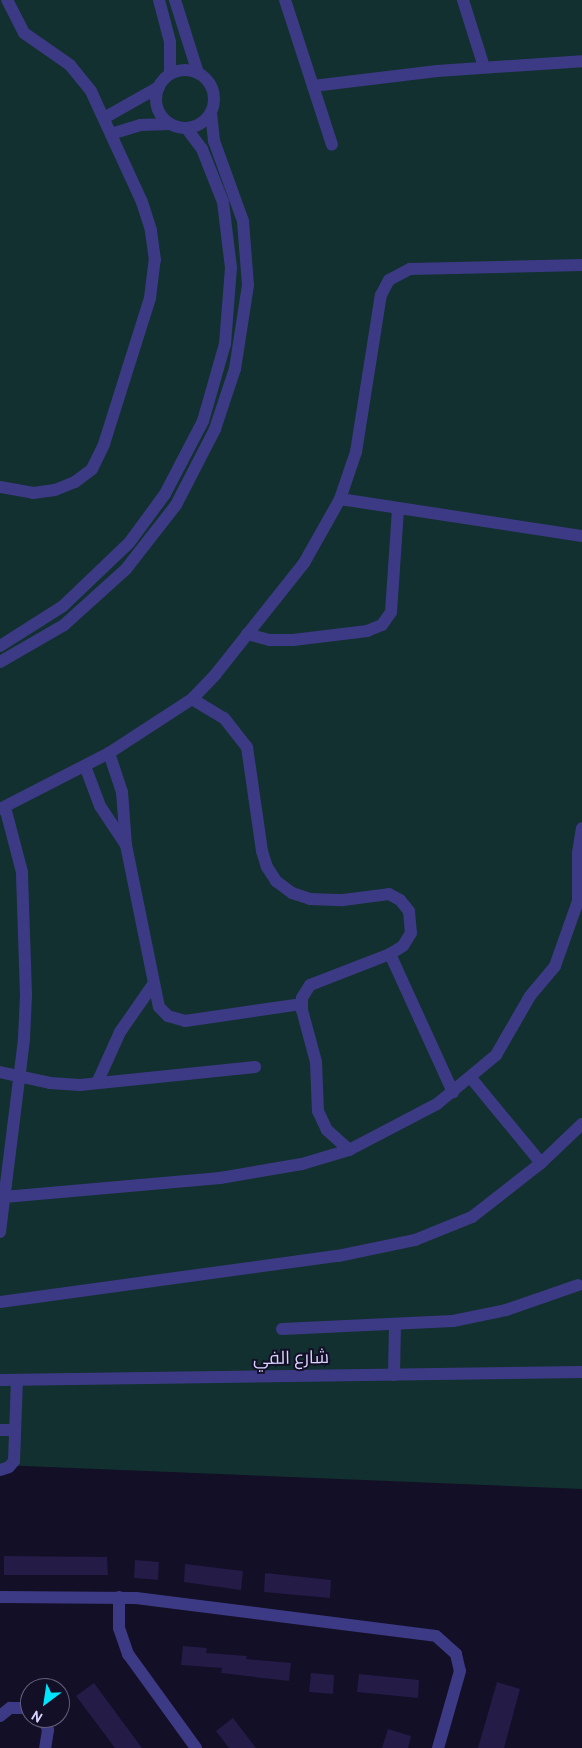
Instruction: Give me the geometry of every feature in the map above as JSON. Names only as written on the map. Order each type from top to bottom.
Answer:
[{"type":"street","points":[[0,487],[33,492],[55,490],[75,482],[92,469],[104,444],[150,298],[155,260],[151,230],[104,118],[78,72],[28,36],[12,15],[7,0]]},
{"type":"street","points":[[158,0],[170,42],[170,74]]},
{"type":"street","points":[[0,662],[64,625],[126,569],[176,505],[215,429],[242,338],[248,264],[239,206],[214,141],[211,112],[213,90],[198,73],[175,0]]},
{"type":"street","points":[[285,0],[332,145]]},
{"type":"street","points":[[463,0],[484,67]]},
{"type":"street","points":[[313,86],[484,67],[582,61]]},
{"type":"street","points":[[104,118],[159,87],[170,74],[184,70],[198,73]]},
{"type":"street","points":[[159,87],[158,108],[170,124]]},
{"type":"street","points":[[111,134],[140,125],[170,124],[186,128],[201,124],[211,112]]},
{"type":"street","points":[[0,646],[69,601],[129,543],[165,494],[203,421],[225,344],[232,268],[223,202],[202,149],[186,128]]},
{"type":"street","points":[[0,1232],[20,1076],[26,995],[24,892],[19,852],[3,808],[109,753],[192,699],[304,563],[340,499],[362,430],[381,295],[388,280],[410,269],[582,265]]},
{"type":"street","points":[[340,499],[582,536]]},
{"type":"street","points":[[247,634],[270,640],[293,640],[367,631],[382,625],[391,612],[398,508]]},
{"type":"street","points":[[192,699],[224,718],[247,747],[264,859],[276,881],[292,893],[310,899],[343,900],[383,893],[400,900],[410,911],[411,933],[403,946],[390,954],[310,985],[301,1004],[314,1047],[318,1111],[327,1130],[349,1150]]},
{"type":"street","points":[[109,753],[122,792],[126,845],[152,986],[159,1007],[168,1016],[180,1020],[301,1004]]},
{"type":"street","points":[[85,766],[100,806],[126,845]]},
{"type":"street","points":[[4,1197],[250,1174],[302,1164],[349,1150],[409,1120],[453,1092],[471,1078],[505,1044],[524,1005],[550,974],[560,956],[578,901],[578,853],[582,828]]},
{"type":"street","points":[[390,954],[453,1092]]},
{"type":"street","points":[[97,1084],[120,1032],[152,986]]},
{"type":"street","points":[[0,1072],[61,1085],[97,1084],[255,1067]]},
{"type":"street","points":[[471,1078],[541,1163]]},
{"type":"street","points":[[0,1302],[377,1250],[415,1240],[466,1220],[541,1163],[582,1124]]},
{"type":"street","points":[[282,1329],[395,1325],[481,1316],[531,1303],[578,1285]]},
{"type":"street","points":[[394,1375],[395,1325]]},
{"type":"street","name":"شارع الفي","points":[[0,1380],[582,1372]]},
{"type":"street","points":[[0,1470],[9,1467],[14,1461],[17,1380]]},
{"type":"street","points":[[0,1430],[15,1430]]},
{"type":"street","points":[[0,1597],[119,1597],[436,1636],[456,1654],[460,1671],[438,1748]]},
{"type":"street","points":[[119,1597],[119,1628],[128,1654],[196,1748]]},
{"type":"street","points":[[3,1710],[20,1709]]},
{"type":"street","points":[[45,1728],[49,1745]]},
{"type":"green space","points":[[0,0],[582,0],[582,1489],[0,1465]]},
{"type":"building","points":[[4,1556],[107,1557],[108,1575],[4,1575]]},
{"type":"building","points":[[135,1560],[159,1562],[158,1580],[134,1578]]},
{"type":"building","points":[[185,1564],[243,1571],[241,1590],[184,1582]]},
{"type":"building","points":[[265,1573],[331,1580],[330,1598],[264,1592]]},
{"type":"building","points":[[183,1646],[207,1648],[206,1653],[247,1656],[246,1659],[291,1663],[289,1681],[221,1673],[222,1668],[181,1665]]},
{"type":"building","points":[[311,1673],[334,1675],[333,1694],[309,1692]]},
{"type":"building","points":[[359,1674],[419,1680],[418,1698],[357,1692]]},
{"type":"building","points":[[497,1682],[520,1689],[504,1748],[478,1748]]},
{"type":"building","points":[[94,1683],[142,1748],[115,1748],[76,1696]]},
{"type":"building","points":[[233,1718],[256,1748],[229,1748],[216,1731]]},
{"type":"building","points":[[388,1729],[411,1736],[408,1748],[382,1748]]}]
